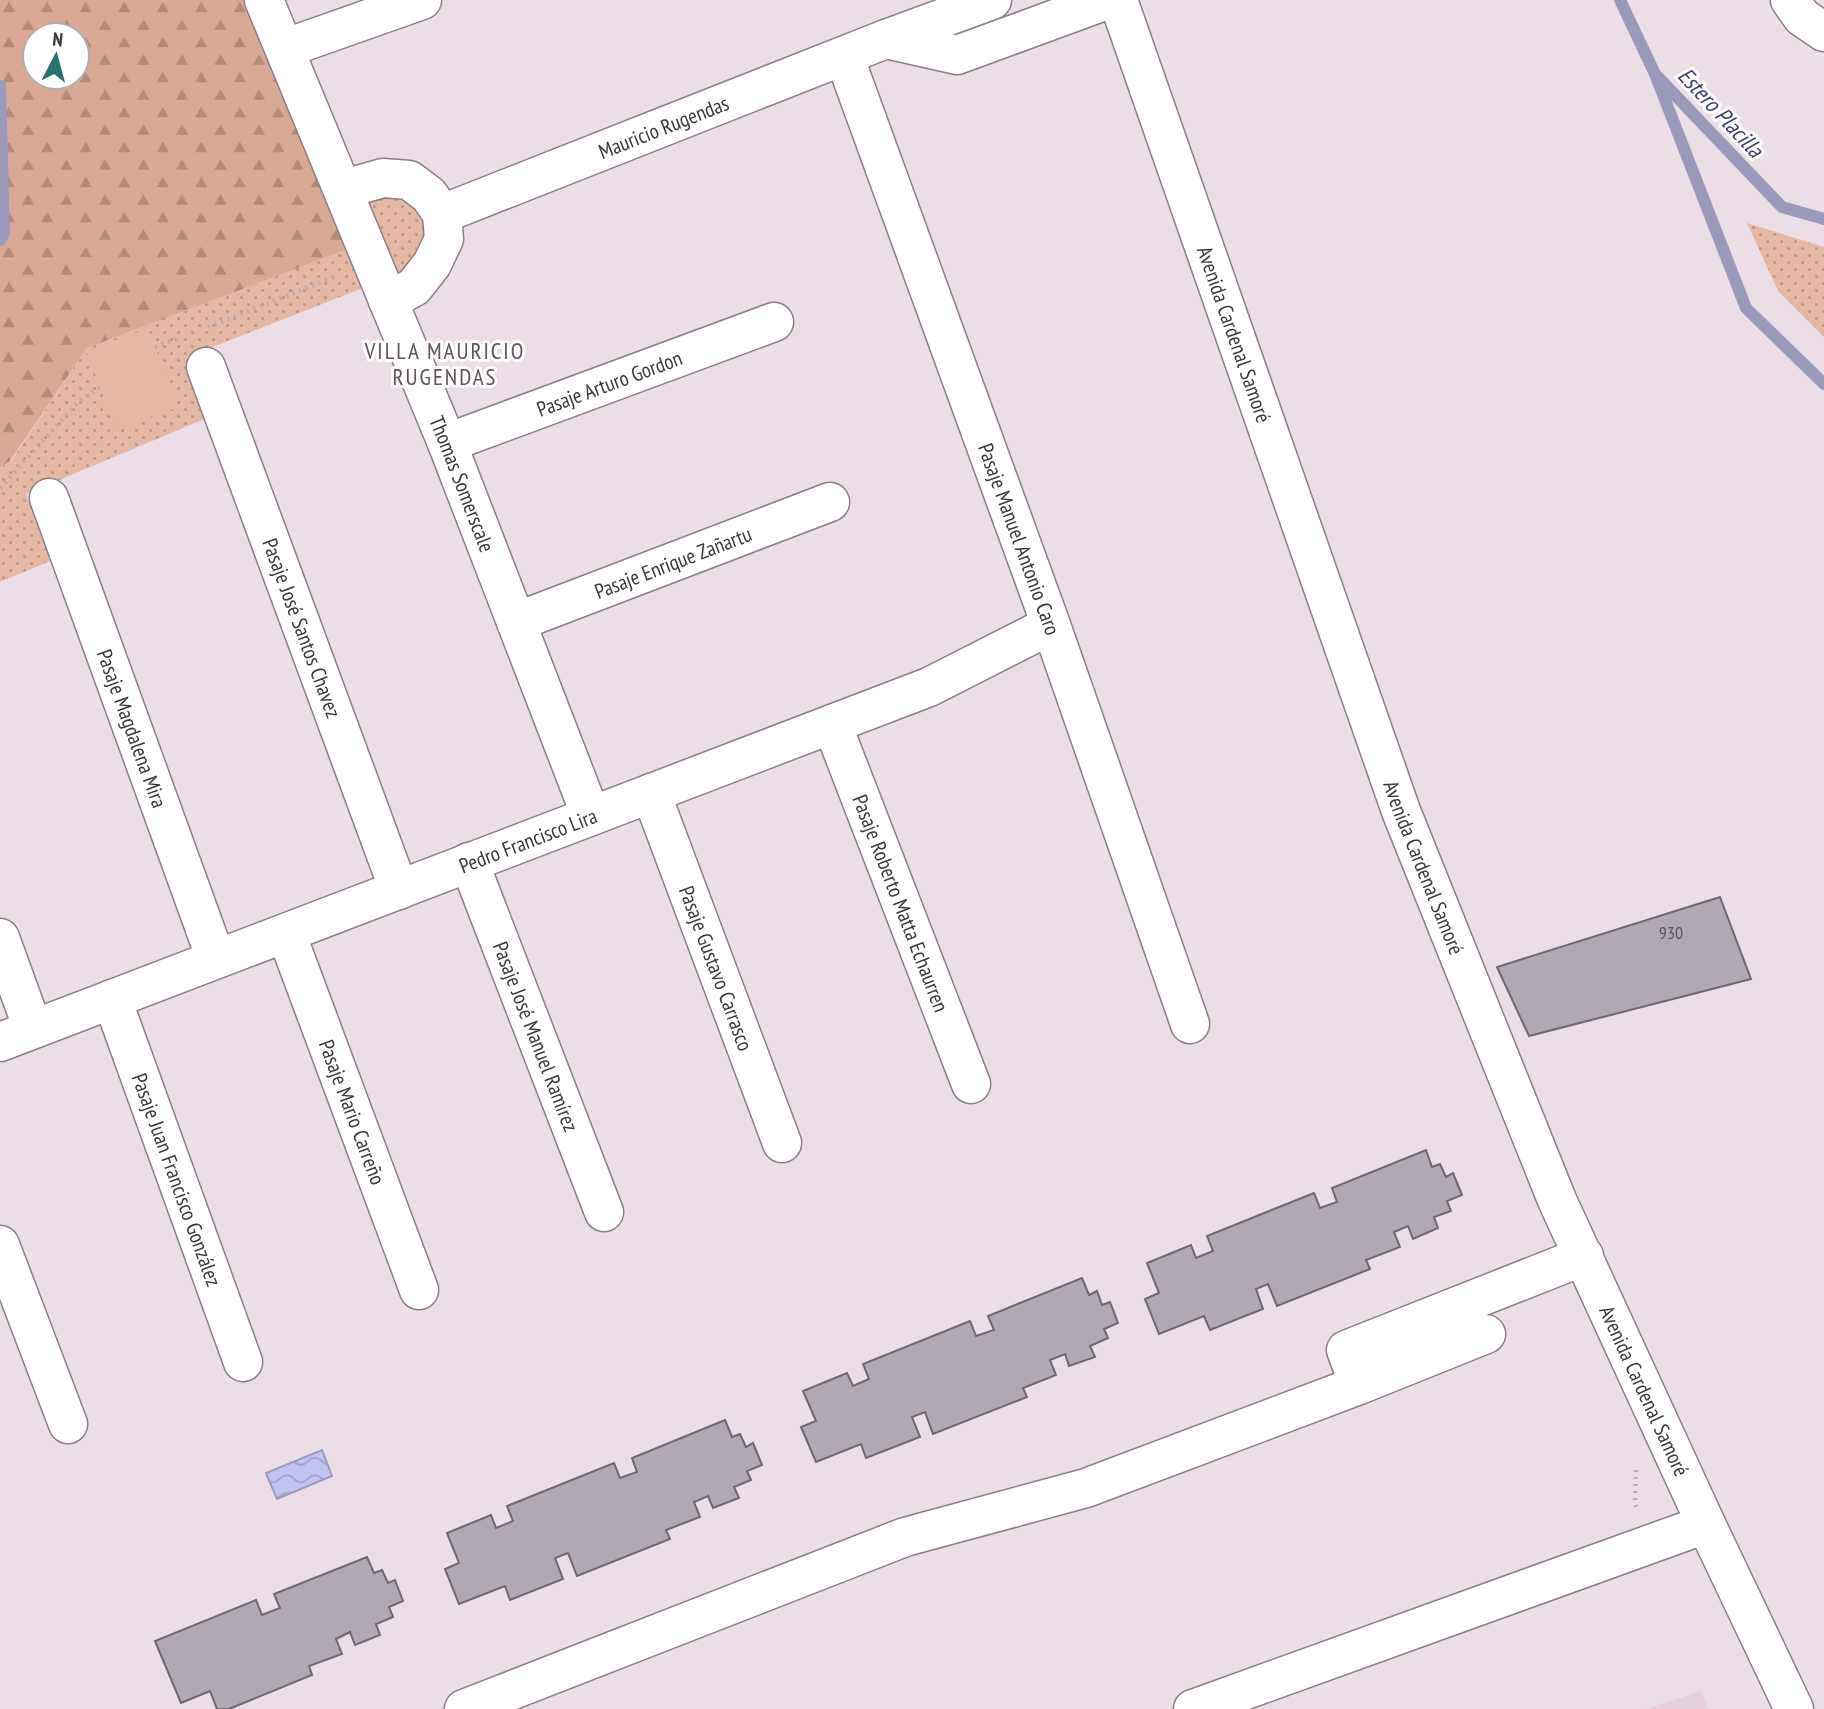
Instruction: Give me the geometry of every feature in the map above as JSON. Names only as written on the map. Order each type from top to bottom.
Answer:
[{"type":"street","name":"Thomas Somerscale","points":[[264,0],[447,443],[592,816]]},
{"type":"street","points":[[286,48],[422,0]]},
{"type":"street","name":"Mauricio Rugendas","points":[[442,214],[992,0]]},
{"type":"street","points":[[886,39],[957,55],[1107,0]]},
{"type":"street","name":"Avenida Cardenal Samoré","points":[[1118,0],[1401,811],[1557,1200],[1794,1709]]},
{"type":"street","points":[[1790,0],[1802,17],[1824,32]]},
{"type":"street","name":"Pasaje Manuel Antonio Caro","points":[[844,56],[1051,625],[1189,1024]]},
{"type":"street","points":[[344,189],[383,178],[409,180],[429,195],[442,214],[444,239],[432,264],[414,287],[388,301]]},
{"type":"street","name":"Pasaje Arturo Gordon","points":[[447,443],[774,322]]},
{"type":"street","name":"Pasaje José Santos Chavez","points":[[206,367],[398,890]]},
{"type":"street","name":"Pasaje Magdalena Mira","points":[[49,498],[216,959]]},
{"type":"street","name":"Pasaje Enrique Zañartu","points":[[516,622],[830,502]]},
{"type":"street","name":"Pedro Francisco Lira","points":[[17,1036],[929,687],[1051,625]]},
{"type":"street","name":"Pasaje Roberto Matta Echaurren","points":[[832,724],[971,1084]]},
{"type":"street","name":"Pasaje Gustavo Carrasco","points":[[651,793],[782,1143]]},
{"type":"street","name":"Pasaje José Manuel Ramírez","points":[[469,862],[604,1212]]},
{"type":"street","name":"Pasaje Mario Carreño","points":[[286,933],[419,1290]]},
{"type":"street","points":[[0,937],[17,1036]]},
{"type":"street","name":"Pasaje Juan Francisco González","points":[[112,999],[243,1362]]},
{"type":"street","points":[[0,1245],[68,1424]]},
{"type":"street","points":[[1359,1385],[1346,1350],[1584,1256]]},
{"type":"street","points":[[464,1709],[905,1537],[1086,1488],[1486,1334]]},
{"type":"street","points":[[1193,1709],[1706,1524]]},
{"type":"path","points":[[206,327],[373,262]]},
{"type":"path","points":[[155,347],[180,337]]},
{"type":"path","points":[[0,488],[77,403],[100,387]]},
{"type":"shaded area","points":[[383,178],[442,214],[388,301],[344,189]]},
{"type":"shaded area","points":[[1747,223],[1824,247],[1824,337],[1778,291]]},
{"type":"shaded area","points":[[348,249],[363,288],[187,357],[209,417],[26,494],[50,561],[0,582],[0,468],[11,461],[87,348]]},
{"type":"shaded area","points":[[148,328],[178,407],[117,430],[86,351]]},
{"type":"shaded area","points":[[1701,1691],[1709,1709],[1646,1709]]},
{"type":"green space","points":[[0,0],[246,0],[348,249],[87,348],[10,461],[0,468]]},
{"type":"water","points":[[322,1450],[332,1476],[277,1499],[266,1473]]},
{"type":"building","points":[[1720,897],[1751,979],[1529,1036],[1497,967]]},
{"type":"building","points":[[1426,1150],[1432,1167],[1440,1164],[1446,1177],[1453,1173],[1462,1195],[1447,1201],[1451,1211],[1434,1217],[1438,1228],[1413,1239],[1408,1226],[1394,1232],[1400,1247],[1366,1260],[1370,1269],[1277,1306],[1268,1284],[1256,1289],[1263,1309],[1210,1330],[1204,1316],[1159,1334],[1145,1299],[1159,1293],[1147,1263],[1191,1245],[1196,1258],[1213,1251],[1207,1236],[1314,1193],[1320,1208],[1337,1202],[1332,1188]]},
{"type":"building","points":[[1082,1278],[1089,1295],[1097,1291],[1102,1305],[1110,1302],[1118,1323],[1104,1329],[1108,1338],[1090,1346],[1095,1357],[1069,1366],[1065,1354],[1050,1360],[1056,1375],[1023,1388],[1027,1397],[933,1434],[925,1412],[912,1417],[920,1437],[866,1458],[861,1444],[816,1462],[801,1427],[816,1421],[803,1391],[847,1373],[853,1386],[869,1379],[863,1364],[970,1321],[976,1336],[994,1330],[988,1316]]},
{"type":"building","points":[[725,1420],[732,1437],[740,1434],[746,1447],[753,1443],[762,1465],[747,1471],[751,1480],[734,1487],[739,1498],[713,1508],[708,1496],[694,1502],[700,1517],[666,1530],[670,1539],[577,1576],[568,1553],[555,1558],[563,1579],[510,1600],[505,1586],[459,1604],[445,1569],[459,1563],[447,1533],[491,1515],[496,1528],[513,1521],[507,1506],[614,1463],[620,1478],[637,1472],[632,1458]]},
{"type":"building","points":[[367,1557],[374,1573],[382,1570],[388,1583],[395,1580],[403,1601],[389,1607],[393,1617],[376,1624],[380,1635],[355,1645],[350,1632],[336,1639],[342,1654],[309,1666],[312,1675],[229,1709],[217,1709],[210,1691],[181,1703],[155,1641],[256,1600],[262,1615],[280,1608],[274,1594]]},
{"type":"waterway","name":"Estero Placilla","points":[[1620,0],[1655,74],[1782,207],[1824,219]]},
{"type":"waterway","points":[[1655,74],[1746,308],[1824,384]]},
{"type":"waterway","points":[[0,86],[4,233],[0,240]]},
{"type":"district","name":"VILLA MAURICIO RUGENDAS","points":[[445,363]]}]
